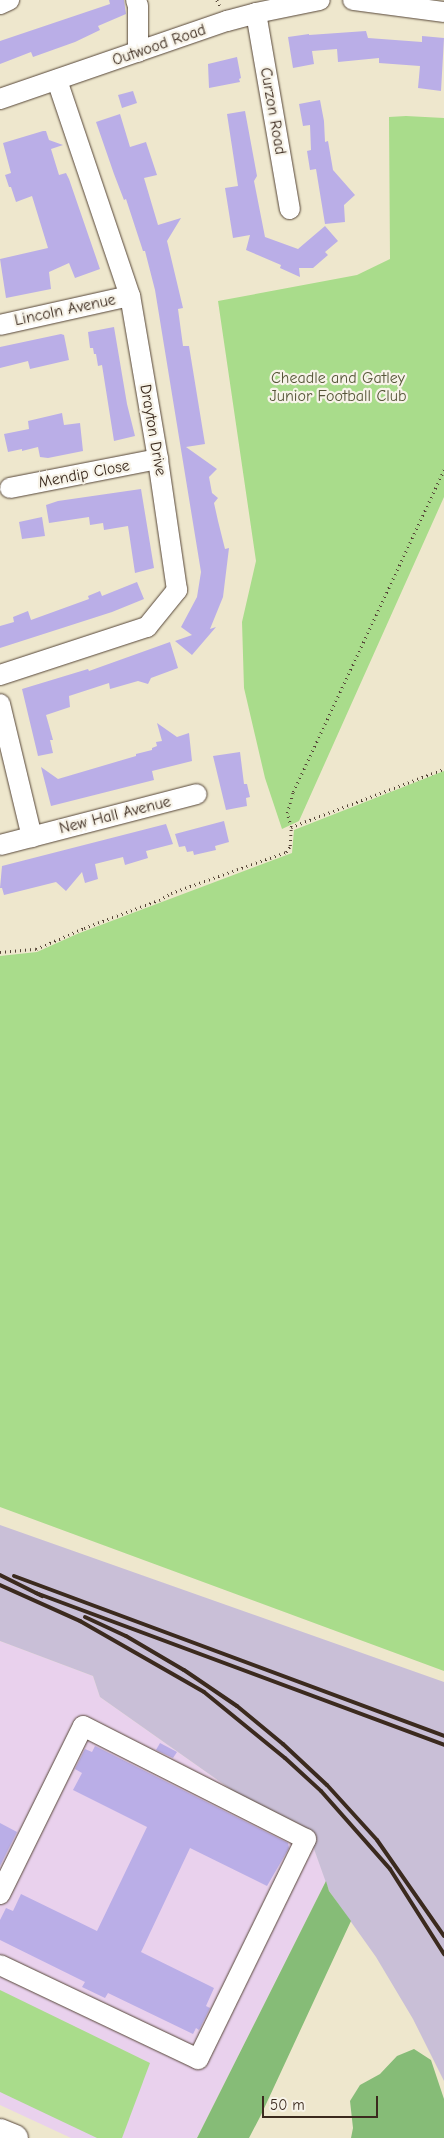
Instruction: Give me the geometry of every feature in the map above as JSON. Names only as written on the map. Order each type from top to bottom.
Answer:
[{"type":"main road","points":[[0,2132],[15,2138]]},
{"type":"street","points":[[0,4],[9,0]]},
{"type":"street","points":[[136,0],[138,6],[138,52]]},
{"type":"street","name":"Outwood Road","points":[[0,99],[256,12],[320,0]]},
{"type":"street","points":[[353,0],[444,12]]},
{"type":"street","name":"Curzon Road","points":[[256,12],[290,209]]},
{"type":"street","name":"Drayton Drive","points":[[0,674],[148,627],[177,590],[158,460],[130,296],[57,80]]},
{"type":"street","name":"Lincoln Avenue","points":[[0,325],[130,296]]},
{"type":"street","name":"Mendip Close","points":[[10,488],[158,460]]},
{"type":"street","points":[[0,704],[32,837]]},
{"type":"street","name":"New Hall Avenue","points":[[0,845],[197,794]]},
{"type":"street","points":[[0,1894],[83,1726],[306,1839],[198,2059],[0,1964]]},
{"type":"path","points":[[0,952],[36,949],[84,928],[159,900],[171,893],[286,852],[290,846],[291,827],[287,812],[293,792],[343,689],[444,470]]},
{"type":"path","points":[[291,827],[444,769]]},
{"type":"shaded area","points":[[0,1525],[444,1682],[444,2081],[413,2019],[376,1957],[329,1891],[309,1835],[299,1824],[236,1793],[100,1697],[93,1676],[0,1641]]},
{"type":"shaded area","points":[[0,1641],[93,1676],[100,1697],[236,1793],[299,1824],[309,1835],[326,1881],[197,2138],[71,2138],[0,2105]]},
{"type":"green space","name":"Cheadle and Gatley Junior Football Club","points":[[389,117],[444,118],[444,497],[299,821],[282,829],[265,778],[244,688],[242,622],[256,561],[218,301],[357,275],[390,259]]},
{"type":"green space","points":[[444,771],[444,1671],[0,1507],[0,956],[37,952],[77,934],[292,853],[294,830]]},
{"type":"green space","points":[[326,1881],[329,1891],[351,1921],[261,2115],[249,2138],[197,2138]]},
{"type":"green space","points":[[0,1990],[150,2063],[122,2138],[97,2138],[0,2092]]},
{"type":"green space","points":[[414,2049],[431,2060],[444,2099],[444,2138],[351,2138],[353,2128],[350,2101],[360,2085],[380,2074],[397,2056]]},
{"type":"building","points":[[109,0],[124,0],[126,14],[98,26],[100,30],[75,42],[33,57],[31,52],[0,64],[0,41],[110,4]]},
{"type":"building","points":[[366,31],[368,38],[422,42],[422,36],[444,38],[441,91],[418,88],[420,66],[379,63],[379,58],[338,62],[337,49],[312,51],[314,64],[293,68],[288,37]]},
{"type":"building","points":[[237,57],[240,82],[209,88],[208,64]]},
{"type":"building","points":[[133,91],[137,103],[122,108],[118,95]]},
{"type":"building","points":[[320,100],[325,142],[328,141],[333,170],[355,195],[344,205],[345,222],[325,224],[316,169],[310,170],[307,151],[311,150],[310,125],[303,126],[299,104]]},
{"type":"building","points":[[245,111],[257,176],[254,181],[265,237],[298,249],[325,226],[338,241],[325,252],[328,255],[313,268],[299,268],[300,277],[280,268],[281,265],[246,250],[250,235],[233,238],[225,188],[238,186],[227,114]]},
{"type":"building","points":[[120,114],[130,147],[146,142],[157,175],[144,178],[158,225],[181,218],[167,241],[183,308],[178,309],[183,346],[189,346],[205,444],[186,447],[217,469],[209,477],[212,493],[218,498],[214,503],[225,549],[229,548],[223,597],[210,629],[216,627],[192,655],[175,641],[192,635],[181,627],[197,597],[201,572],[155,290],[145,251],[143,251],[126,199],[124,200],[96,122]]},
{"type":"building","points":[[46,131],[49,140],[63,145],[51,149],[59,175],[66,173],[69,179],[100,269],[75,278],[69,263],[49,272],[51,289],[6,298],[0,259],[48,248],[32,196],[16,202],[11,187],[9,187],[5,175],[11,173],[3,143]]},
{"type":"building","points":[[114,327],[127,404],[135,436],[114,441],[102,365],[98,366],[96,354],[94,354],[93,348],[90,348],[88,332]]},
{"type":"building","points":[[61,334],[64,335],[69,360],[30,369],[28,361],[0,368],[0,347]]},
{"type":"building","points":[[62,413],[64,425],[80,423],[83,451],[48,458],[40,457],[38,447],[8,452],[4,434],[29,429],[28,421]]},
{"type":"building","points":[[141,489],[154,568],[135,573],[128,526],[104,530],[103,523],[90,525],[89,517],[49,523],[46,505],[58,501]]},
{"type":"building","points":[[42,517],[45,536],[22,539],[19,522]]},
{"type":"building","points":[[137,582],[144,599],[112,612],[0,648],[0,626],[14,622],[13,617],[28,611],[31,620],[89,599],[88,596],[100,591],[102,596]]},
{"type":"building","points":[[170,642],[178,668],[151,678],[148,684],[138,681],[110,689],[109,683],[69,696],[70,707],[46,715],[53,740],[50,740],[53,753],[38,756],[22,689],[88,669],[89,671]]},
{"type":"building","points":[[157,723],[177,737],[189,733],[192,761],[152,771],[154,780],[51,806],[41,767],[58,779],[152,750],[152,748],[157,746],[156,742],[162,741]]},
{"type":"building","points":[[240,752],[244,784],[247,784],[250,797],[246,798],[247,806],[226,810],[213,756]]},
{"type":"building","points":[[224,821],[229,842],[215,846],[216,850],[194,855],[193,851],[187,852],[185,846],[179,847],[175,834]]},
{"type":"building","points":[[166,824],[173,844],[146,851],[148,858],[125,865],[123,857],[95,864],[98,879],[85,883],[82,872],[66,891],[56,882],[4,895],[2,888],[0,888],[2,866]]},
{"type":"building","points":[[160,1743],[177,1752],[173,1758],[156,1750]]},
{"type":"building","points":[[95,1746],[288,1843],[289,1848],[267,1886],[190,1848],[141,1952],[214,1988],[206,2006],[210,2008],[199,2030],[196,2028],[193,2034],[108,1993],[105,1998],[82,1987],[85,1982],[0,1940],[0,1920],[6,1908],[13,1911],[21,1894],[97,1931],[147,1827],[73,1790],[82,1773],[75,1769],[85,1749],[92,1752]]},
{"type":"building","points":[[0,1823],[17,1832],[0,1866]]},
{"type":"railway","points":[[0,1575],[42,1596]]},
{"type":"railway","points":[[14,1576],[444,1736]]},
{"type":"railway","points":[[0,1585],[80,1621],[204,1692],[285,1758],[321,1791],[390,1869],[444,1954]]},
{"type":"railway","points":[[36,1593],[444,1745]]},
{"type":"railway","points":[[85,1617],[126,1636],[184,1670],[237,1706],[283,1744],[327,1785],[377,1840],[444,1936]]}]
